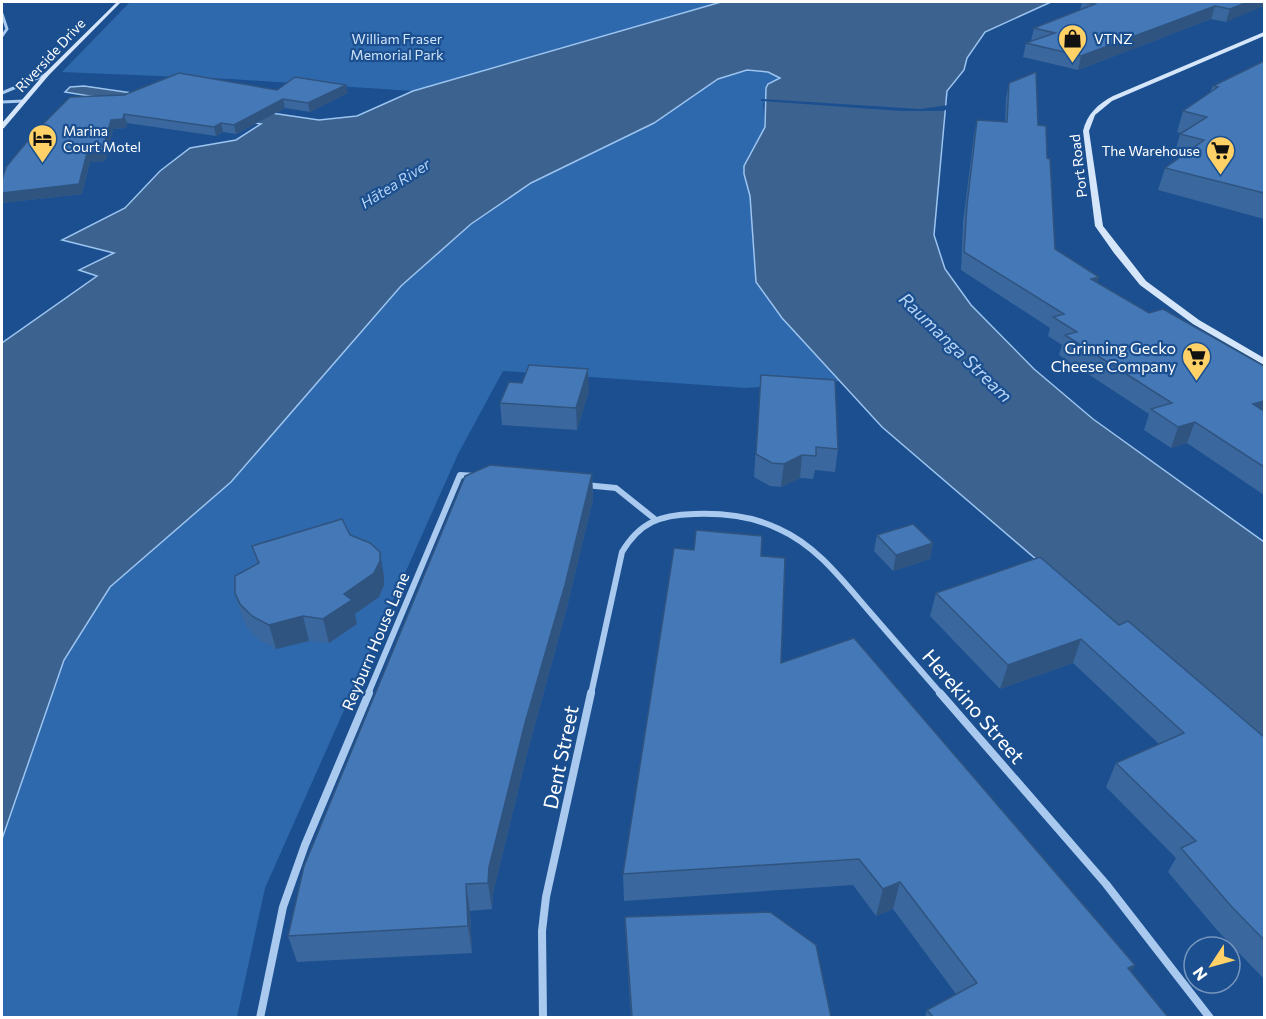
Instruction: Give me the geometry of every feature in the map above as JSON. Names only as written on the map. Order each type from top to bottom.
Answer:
[{"type":"main road","name":"Riverside Drive","points":[[2,127],[47,74],[119,2]]},
{"type":"main road","name":"Port Road","points":[[1264,34],[1115,97],[1096,109],[1087,123],[1086,131],[1099,226],[1117,251],[1143,283],[1196,322],[1264,362]]},
{"type":"street","points":[[2,14],[7,29],[2,36]]},
{"type":"street","points":[[2,93],[47,74]]},
{"type":"street","points":[[2,102],[24,101]]},
{"type":"street","name":"Reyburn House Lane","points":[[260,1017],[283,907],[305,845],[460,474],[482,476]]},
{"type":"street","points":[[571,484],[616,488],[656,520]]},
{"type":"street","name":"Herekino Street","points":[[656,520],[696,514],[749,519],[775,526],[812,549],[828,564],[1106,884],[1210,1017]]},
{"type":"street","name":"Dent Street","points":[[543,1017],[542,931],[546,897],[617,572],[622,552],[630,538],[639,528],[656,520]]},
{"type":"green space","name":"William Fraser Memorial Park","points":[[130,2],[721,2],[413,91],[231,79],[62,72]]},
{"type":"green space","points":[[747,70],[768,72],[780,78],[763,104],[765,127],[744,166],[750,196],[756,272],[782,318],[841,381],[746,388],[503,371],[458,454],[265,888],[237,1017],[2,1018],[2,839],[64,660],[110,587],[231,482],[401,286],[471,224],[531,183],[654,123],[718,79]]},
{"type":"water","points":[[721,2],[1051,2],[985,32],[967,58],[964,70],[947,91],[934,235],[945,269],[971,305],[1034,369],[1093,419],[1264,542],[1264,755],[882,427],[782,318],[756,282],[750,196],[744,174],[744,166],[765,127],[766,88],[768,84],[780,78],[768,72],[747,70],[718,79],[654,123],[531,183],[471,224],[401,286],[231,482],[110,587],[64,660],[2,839],[2,343],[97,276],[79,270],[114,253],[62,240],[125,208],[160,171],[190,148],[236,140],[261,124],[65,92],[70,87],[84,86],[319,120],[357,116],[413,91]]},
{"type":"pier","points":[[761,99],[920,109],[949,105],[949,109],[901,111],[761,101]]},
{"type":"building","points":[[1085,2],[1248,2],[1230,9],[1215,6],[1081,56],[1026,43],[1055,33],[1034,28],[1095,4]]},
{"type":"building","points":[[1264,61],[1264,193],[1165,168],[1204,140],[1180,134],[1207,117],[1183,111],[1218,87],[1213,86]]},
{"type":"building","points":[[1036,72],[1038,125],[1046,126],[1047,158],[1050,159],[1055,249],[1099,277],[1091,279],[1149,313],[1163,309],[1264,366],[1264,401],[1253,404],[1264,411],[1264,467],[1195,422],[1178,427],[1151,409],[1172,403],[1065,335],[1077,332],[1053,317],[1064,314],[964,252],[977,120],[1007,122],[1009,83]]},
{"type":"building","points":[[179,73],[277,90],[295,77],[346,85],[308,103],[283,99],[234,125],[221,123],[214,127],[124,114],[123,119],[111,120],[102,152],[87,153],[79,184],[2,193],[2,180],[6,167],[35,132],[70,97],[124,95]]},
{"type":"building","points":[[529,365],[588,369],[576,408],[500,403],[509,382],[522,383]]},
{"type":"building","points":[[761,375],[835,380],[838,449],[816,447],[816,456],[802,455],[784,464],[772,463],[756,454]]},
{"type":"building","points":[[490,465],[592,474],[565,585],[525,723],[489,867],[488,883],[466,884],[468,926],[288,936],[304,866],[465,476]]},
{"type":"building","points":[[342,519],[350,535],[370,543],[380,552],[380,561],[374,573],[344,594],[352,600],[323,619],[303,616],[269,625],[252,616],[240,604],[235,593],[235,576],[259,563],[252,546]]},
{"type":"building","points":[[913,524],[933,543],[896,555],[877,535]]},
{"type":"building","points":[[696,530],[762,536],[761,556],[785,558],[781,663],[854,638],[1135,965],[1128,968],[1168,1017],[933,1017],[927,1010],[977,983],[900,882],[883,889],[859,859],[623,874],[674,548],[694,550]]},
{"type":"building","points":[[1040,557],[1119,625],[1128,621],[1264,737],[1264,940],[1181,848],[1196,841],[1116,763],[1184,733],[1081,639],[1008,665],[936,593]]},
{"type":"building","points":[[770,912],[816,945],[831,1017],[632,1017],[625,917]]},
{"type":"place","name":"VTNZ","points":[[1073,64]]},
{"type":"place","name":"Marina Court Motel","points":[[42,164]]},
{"type":"place","name":"The Warehouse","points":[[1221,176]]},
{"type":"place","name":"Grinning Gecko Cheese Company","points":[[1197,382]]},
{"type":"water label","name":"Hātea River","points":[[395,183]]},
{"type":"water label","name":"Raumanga Stream","points":[[956,347]]}]
